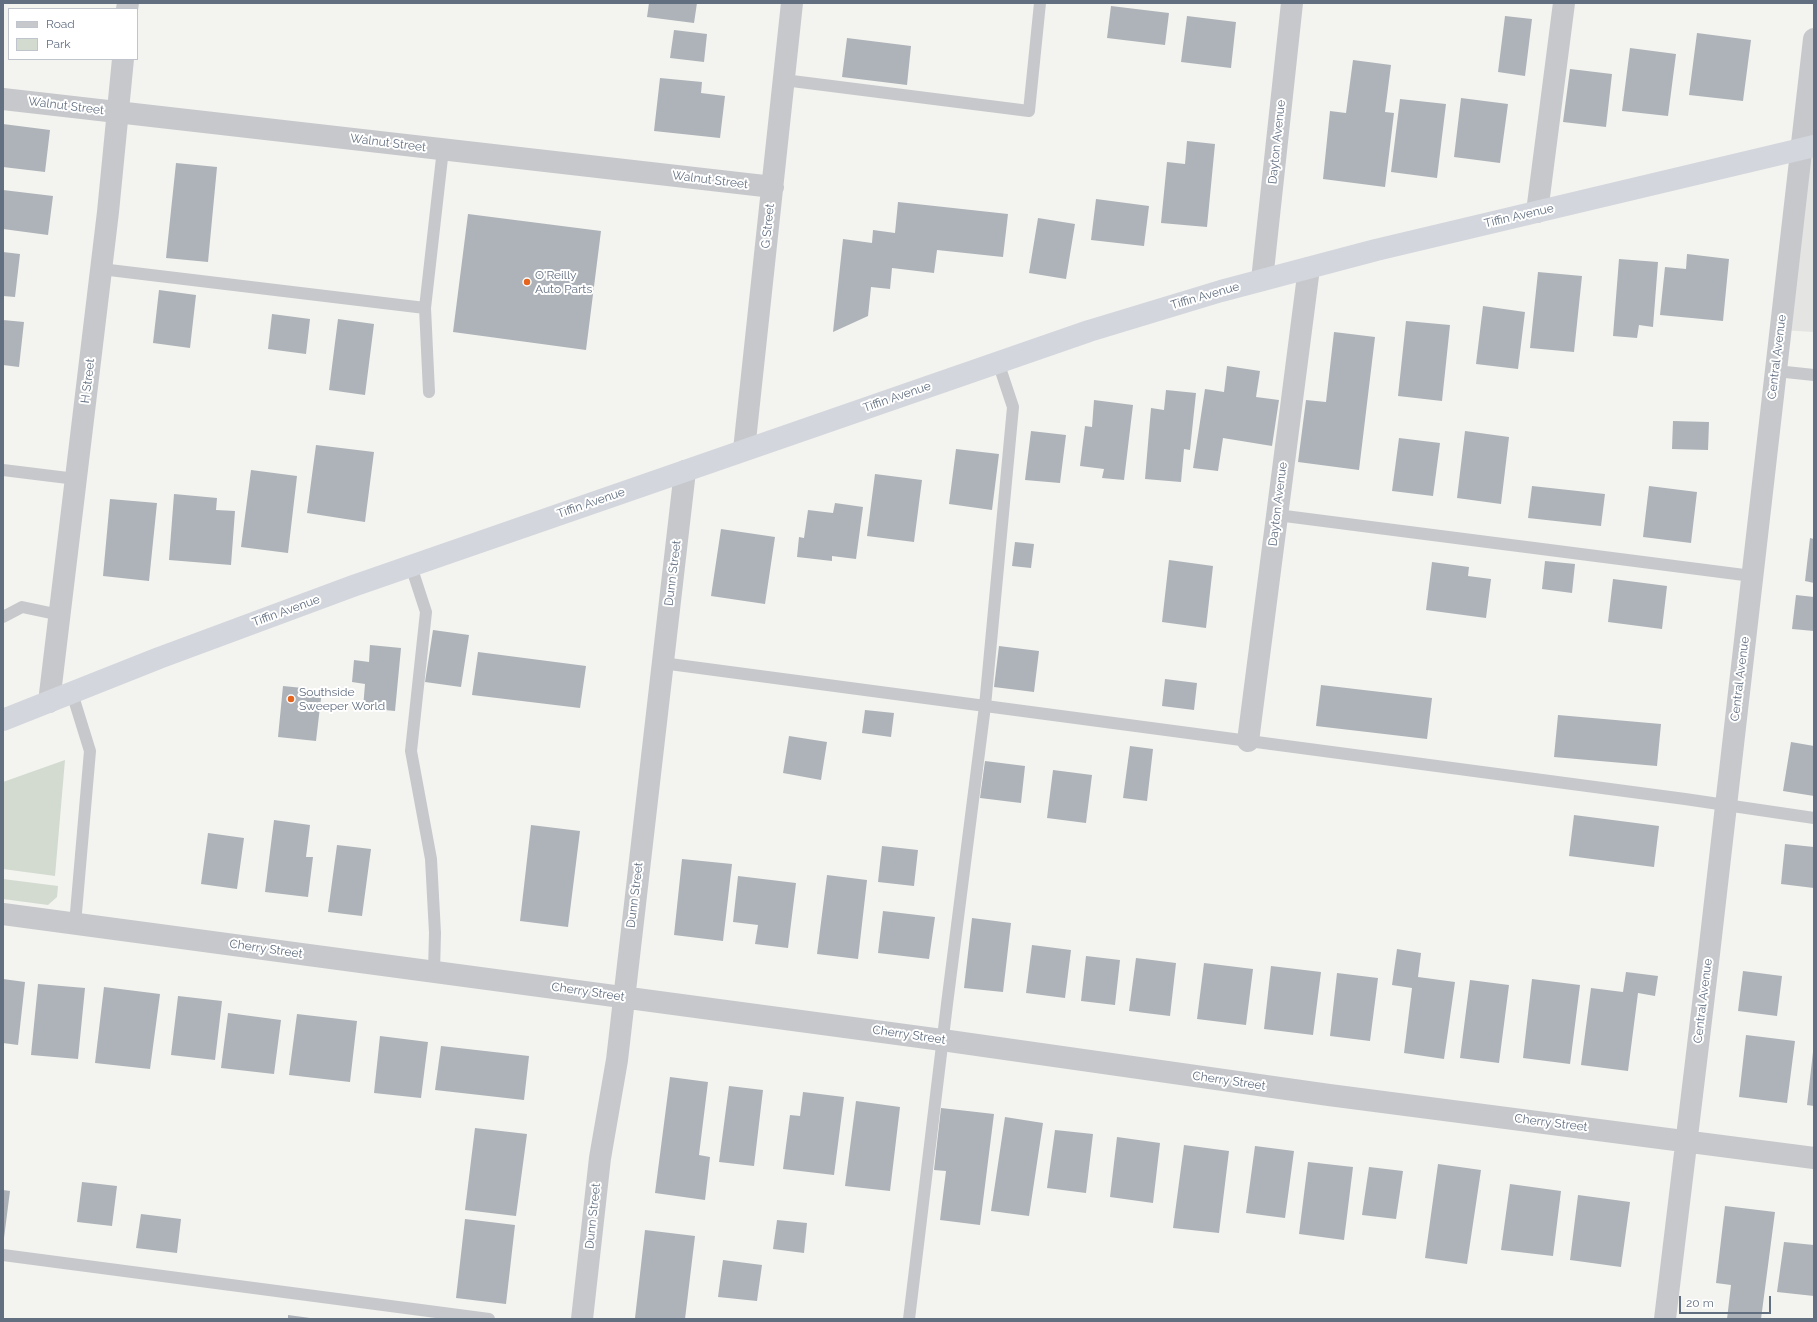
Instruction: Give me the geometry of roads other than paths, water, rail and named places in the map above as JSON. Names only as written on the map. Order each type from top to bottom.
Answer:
[{"type":"highway","name":"Tiffin Avenue","points":[[3,720],[167,655],[411,566],[684,470],[1097,329],[1221,291],[1376,250],[1808,148]]},
{"type":"street","name":"G Street","points":[[744,450],[792,3]]},
{"type":"street","name":"Dayton Avenue","points":[[1262,280],[1292,3]]},
{"type":"street","points":[[1537,212],[1564,3]]},
{"type":"street","name":"Central Avenue","points":[[1665,1319],[1776,371],[1808,148],[1814,39]]},
{"type":"street","name":"H Street","points":[[49,702],[101,268],[123,60]]},
{"type":"street","name":"Walnut Street","points":[[3,99],[772,187]]},
{"type":"street","name":"Dayton Avenue","points":[[1248,741],[1309,268]]},
{"type":"street","name":"Dunn Street","points":[[582,1319],[600,1158],[617,1060],[684,470]]},
{"type":"street","name":"Cherry Street","points":[[3,914],[942,1040],[1329,1095],[1686,1140],[1814,1158]]},
{"type":"lane","points":[[784,80],[1029,110],[1040,3]]},
{"type":"lane","points":[[429,392],[425,308],[444,150]]},
{"type":"lane","points":[[101,268],[425,308]]},
{"type":"lane","points":[[909,1319],[942,1040],[986,706],[1013,407],[998,362]]},
{"type":"lane","points":[[1776,371],[1814,375]]},
{"type":"lane","points":[[3,470],[76,479]]},
{"type":"lane","points":[[1277,515],[1752,576]]},
{"type":"lane","points":[[411,566],[426,612],[411,751],[431,859],[436,933],[434,971]]},
{"type":"lane","points":[[3,617],[22,607],[60,615]]},
{"type":"lane","points":[[662,663],[1814,818]]},
{"type":"lane","points":[[72,693],[90,750],[75,924]]},
{"type":"lane","points":[[3,1255],[489,1319]]},
{"type":"place","name":"O'Reilly Auto Parts","points":[[527,282]]},
{"type":"place","name":"Southside Sweeper World","points":[[291,699]]}]
